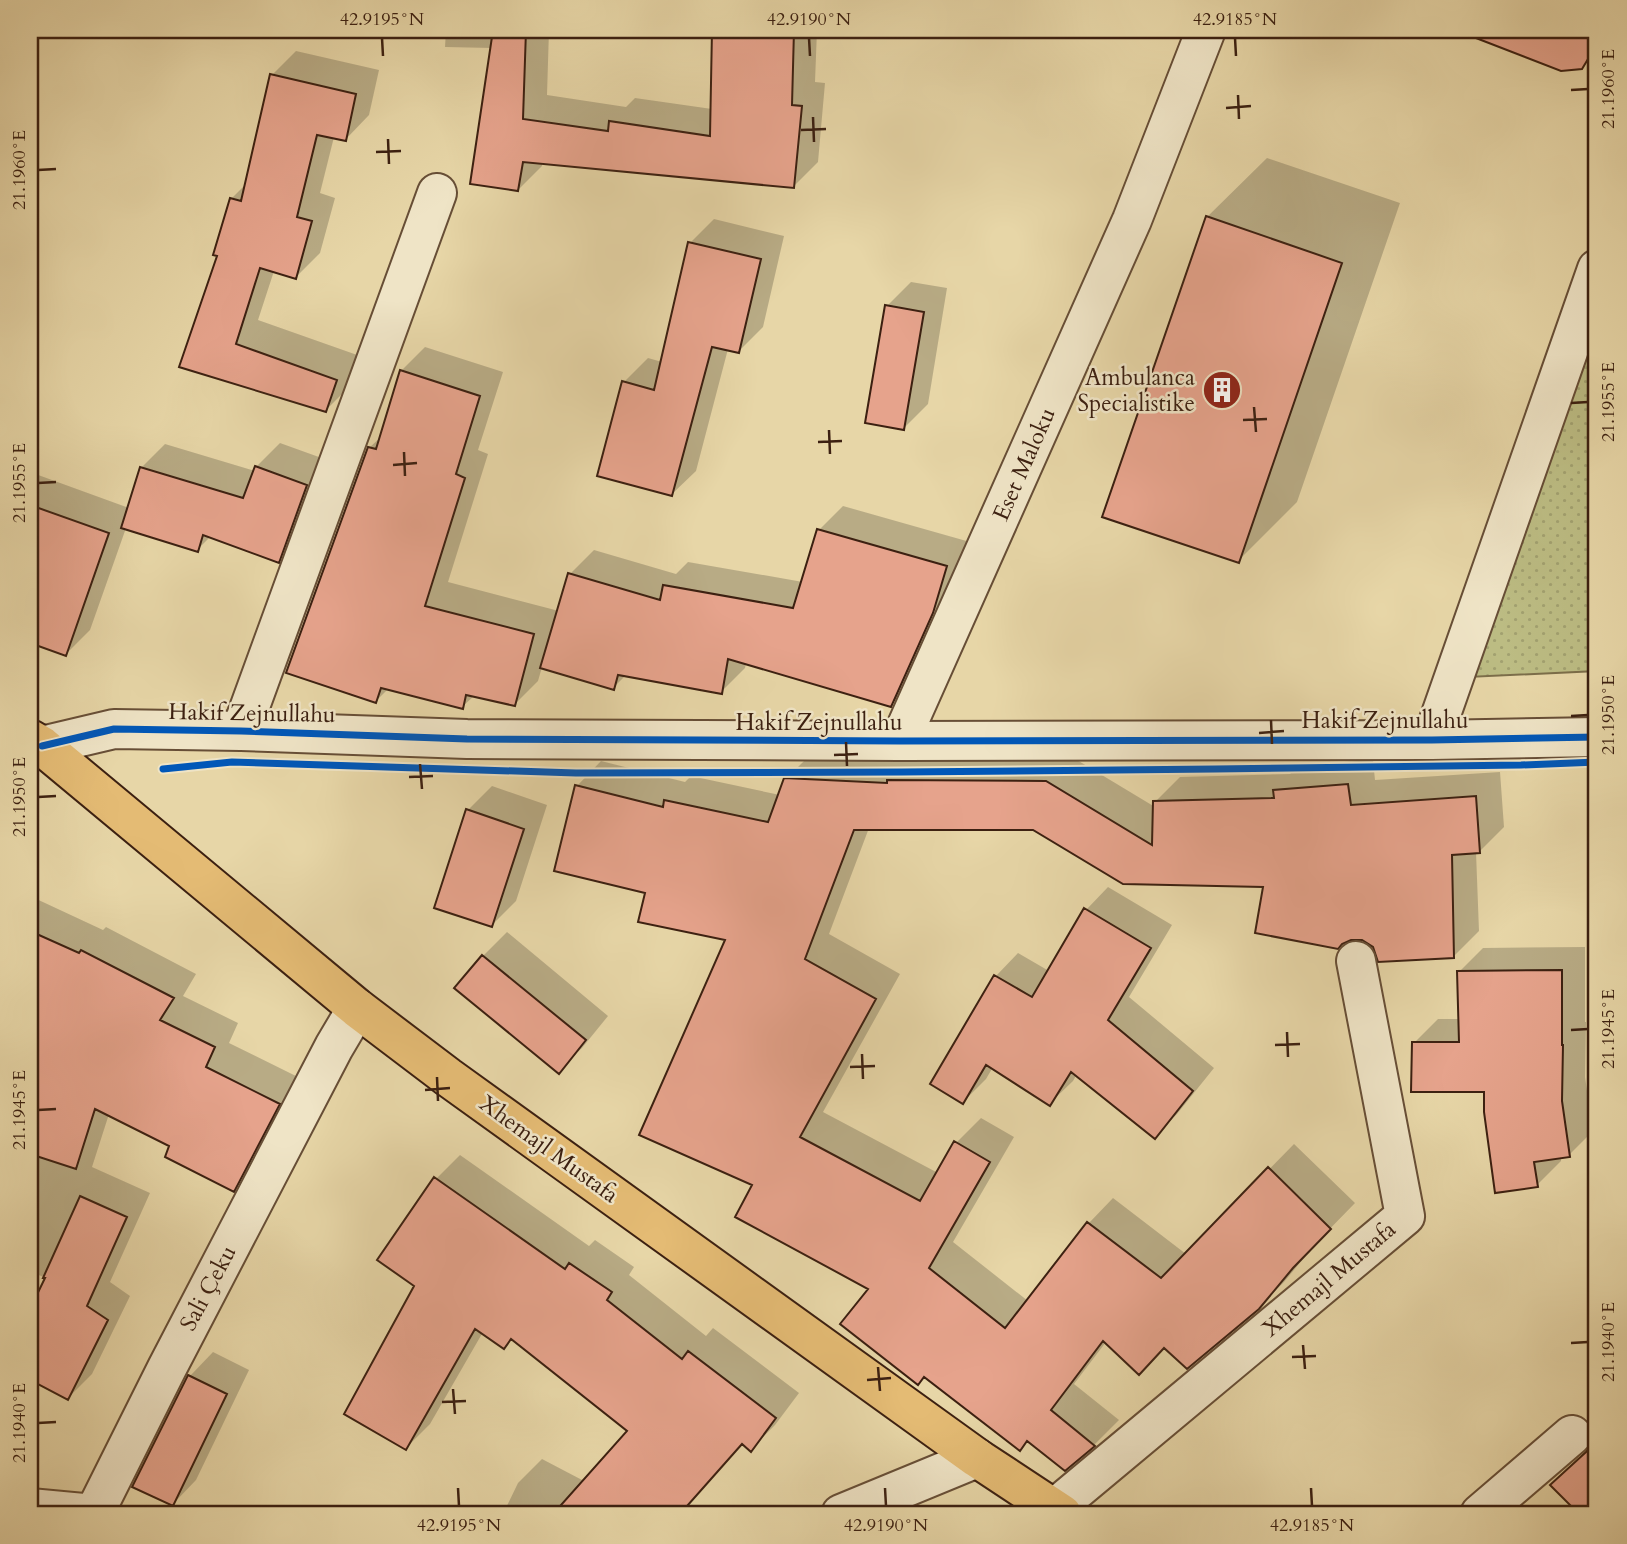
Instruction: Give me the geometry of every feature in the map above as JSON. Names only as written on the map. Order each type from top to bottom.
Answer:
[{"type":"main road","name":"Xhemajl Mustafa","points":[[36,743],[356,1008],[977,1458],[1058,1511]]},
{"type":"street","name":"Eset Maloku","points":[[900,741],[1132,220],[1206,30]]},
{"type":"street","name":"Hakif Zejnullahu","points":[[241,731],[438,193]]},
{"type":"street","name":"Hakif Zejnullahu","points":[[1432,740],[1597,269]]},
{"type":"street","name":"Hakif Zejnullahu","points":[[36,743],[114,729],[467,739],[900,741],[1597,737]]},
{"type":"street","name":"Xhemajl Mustafa","points":[[1058,1511],[1405,1216],[1356,961]]},
{"type":"street","name":"Sali Çeku","points":[[30,1508],[94,1514],[173,1356],[356,1008]]},
{"type":"street","points":[[1480,1514],[1572,1435]]},
{"type":"street","points":[[841,1514],[977,1458]]},
{"type":"green space","points":[[1597,316],[1597,671],[1468,677]]},
{"type":"building","points":[[493,30],[526,30],[523,119],[608,131],[609,121],[710,136],[712,30],[794,30],[792,105],[802,106],[794,188],[523,162],[518,191],[470,184]]},
{"type":"building","points":[[1463,30],[1597,30],[1597,44],[1582,69],[1561,71],[1463,33]]},
{"type":"building","points":[[270,74],[356,94],[346,141],[317,135],[297,217],[312,221],[296,279],[260,268],[236,344],[337,380],[326,412],[179,367],[217,256],[213,255],[230,198],[241,201]]},
{"type":"building","name":"Ambulanca Specialistike","points":[[1206,216],[1342,263],[1239,563],[1102,517]]},
{"type":"building","points":[[688,242],[761,259],[739,353],[712,347],[672,496],[597,476],[622,381],[654,390]]},
{"type":"building","points":[[885,305],[924,312],[904,430],[865,423]]},
{"type":"building","points":[[400,370],[480,396],[456,474],[465,478],[425,606],[534,634],[515,706],[466,695],[463,709],[381,688],[376,703],[286,673],[368,447],[376,449]]},
{"type":"building","points":[[255,466],[307,485],[279,563],[203,535],[198,552],[121,528],[140,467],[243,498]]},
{"type":"building","points":[[30,505],[109,533],[66,656],[30,643]]},
{"type":"building","points":[[817,529],[947,566],[933,613],[891,707],[728,659],[722,694],[618,675],[614,690],[540,668],[568,573],[660,600],[663,585],[793,608]]},
{"type":"building","points":[[784,778],[887,783],[887,780],[1046,781],[1152,845],[1153,801],[1274,798],[1273,790],[1348,784],[1351,805],[1476,796],[1480,853],[1452,855],[1454,958],[1378,962],[1373,947],[1362,940],[1351,940],[1338,949],[1255,933],[1263,887],[1123,884],[1033,830],[854,830],[805,959],[876,999],[800,1137],[920,1201],[954,1141],[990,1162],[929,1268],[1005,1328],[1087,1222],[1161,1278],[1268,1167],[1331,1229],[1293,1268],[1259,1309],[1187,1369],[1164,1348],[1139,1375],[1103,1341],[1051,1410],[1095,1446],[1065,1471],[1027,1441],[1020,1451],[924,1377],[918,1385],[840,1324],[868,1289],[735,1217],[752,1185],[639,1135],[725,940],[638,922],[645,893],[554,871],[575,785],[663,807],[664,800],[768,822]]},
{"type":"building","points":[[466,809],[524,829],[492,927],[434,908]]},
{"type":"building","points":[[1084,908],[1151,948],[1108,1020],[1193,1091],[1155,1139],[1071,1072],[1050,1106],[986,1065],[963,1104],[930,1084],[994,975],[1032,997]]},
{"type":"building","points":[[30,931],[79,953],[81,950],[174,998],[160,1020],[215,1047],[206,1067],[280,1104],[234,1192],[165,1157],[169,1146],[95,1109],[76,1169],[30,1154]]},
{"type":"building","points":[[482,955],[586,1040],[559,1074],[454,988]]},
{"type":"building","points":[[1562,970],[1562,1101],[1570,1157],[1534,1162],[1538,1187],[1495,1193],[1484,1112],[1484,1092],[1411,1092],[1412,1042],[1459,1042],[1457,971]]},
{"type":"building","points":[[434,1177],[565,1269],[569,1263],[612,1292],[607,1300],[682,1359],[688,1351],[776,1418],[751,1452],[742,1444],[680,1514],[553,1514],[627,1431],[511,1339],[504,1349],[475,1329],[406,1450],[344,1414],[414,1286],[377,1260]]},
{"type":"building","points":[[80,1196],[127,1217],[87,1306],[108,1320],[68,1400],[30,1380],[30,1309]]},
{"type":"building","points":[[188,1375],[227,1394],[173,1506],[132,1487]]},
{"type":"building","points":[[1597,1438],[1597,1514],[1579,1514],[1550,1485],[1586,1452]]},
{"type":"cycle path","points":[[42,746],[114,729],[467,739],[900,741],[1597,737]]},
{"type":"cycle path","points":[[163,769],[232,762],[576,773],[1215,769],[1597,762]]},
{"type":"place","name":"Ambulanca Specialistike","points":[[1222,390]]}]
